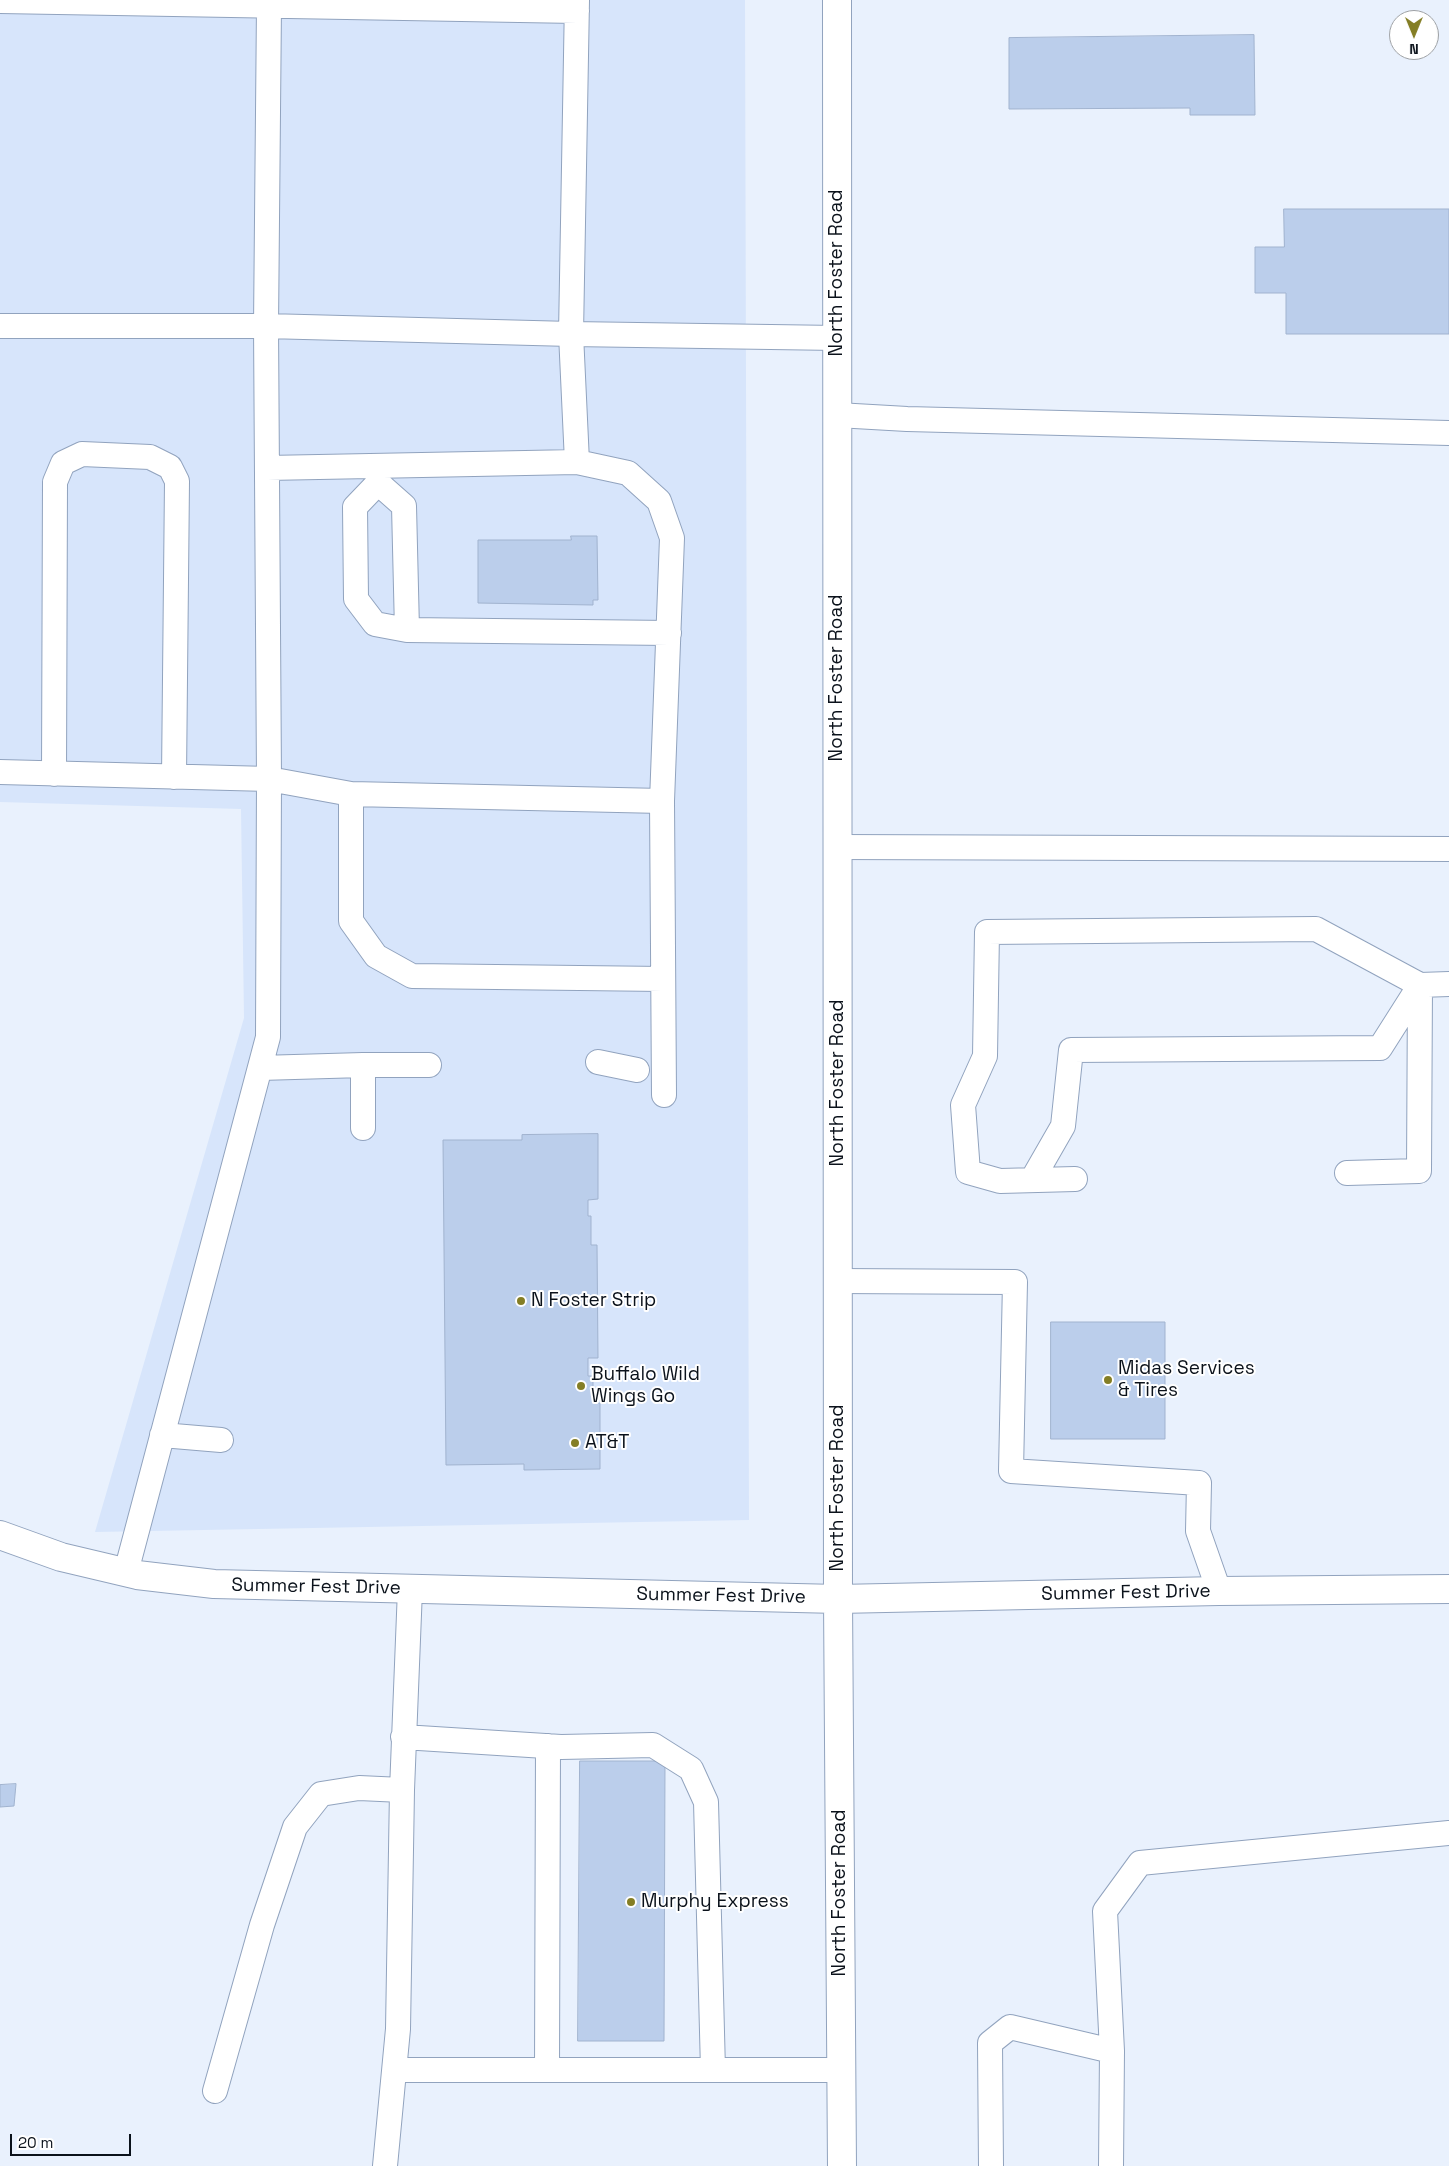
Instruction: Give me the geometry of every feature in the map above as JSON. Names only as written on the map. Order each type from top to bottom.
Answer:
[{"type":"main road","name":"North Foster Road","points":[[837,0],[838,1599],[842,2166]]},
{"type":"main road","name":"Summer Fest Drive","points":[[0,1535],[62,1557],[126,1572],[214,1584],[838,1599],[1219,1591],[1449,1589]]},
{"type":"lane","points":[[0,1],[269,5],[577,5],[571,334],[577,462]]},
{"type":"lane","points":[[126,1572],[268,1037],[269,779],[266,326],[269,5]]},
{"type":"lane","points":[[0,326],[266,326],[571,334],[837,338]]},
{"type":"lane","points":[[837,415],[907,419],[1449,433]]},
{"type":"lane","points":[[54,774],[55,482],[63,462],[82,454],[150,457],[170,467],[177,481],[174,777]]},
{"type":"lane","points":[[267,468],[377,475],[577,462],[628,473],[660,501],[672,538],[662,802],[664,1095]]},
{"type":"lane","points":[[377,475],[404,506],[407,630]]},
{"type":"lane","points":[[377,475],[355,507],[356,599],[375,624],[407,630],[669,633]]},
{"type":"lane","points":[[0,772],[269,779],[351,794],[662,802]]},
{"type":"lane","points":[[351,794],[351,921],[376,956],[412,976],[663,979]]},
{"type":"lane","points":[[837,847],[1449,849]]},
{"type":"lane","points":[[1075,1179],[1000,1181],[968,1172],[963,1105],[985,1056],[987,932],[1316,929],[1420,985],[1449,984]]},
{"type":"lane","points":[[1347,1173],[1419,1171],[1420,985]]},
{"type":"lane","points":[[1032,1180],[1063,1126],[1071,1050],[1380,1048],[1420,985]]},
{"type":"lane","points":[[598,1062],[637,1070]]},
{"type":"lane","points":[[363,1065],[363,1128]]},
{"type":"lane","points":[[260,1068],[429,1065]]},
{"type":"lane","points":[[838,1282],[1015,1282],[1011,1471],[1199,1483],[1198,1531],[1219,1591]]},
{"type":"lane","points":[[162,1435],[221,1440]]},
{"type":"lane","points":[[385,2166],[398,2029],[403,1737],[410,1589]]},
{"type":"lane","points":[[403,1737],[548,1746],[653,1745],[691,1769],[706,1802],[713,2070]]},
{"type":"lane","points":[[547,2070],[548,1746]]},
{"type":"lane","points":[[215,2091],[262,1924],[295,1827],[321,1794],[359,1788],[402,1790]]},
{"type":"lane","points":[[1111,2166],[1112,2051],[1105,1911],[1140,1864],[1449,1833]]},
{"type":"lane","points":[[991,2166],[990,2043],[1010,2027],[1112,2051]]},
{"type":"lane","points":[[394,2070],[841,2070]]},
{"type":"shaded area","points":[[0,0],[745,0],[749,1520],[95,1532],[244,1018],[241,809],[0,802]]},
{"type":"building","points":[[1254,35],[1255,115],[1190,115],[1190,108],[1009,109],[1009,38]]},
{"type":"building","points":[[1284,209],[1449,209],[1449,334],[1286,334],[1286,293],[1255,293],[1255,247],[1284,247]]},
{"type":"building","points":[[571,536],[597,536],[598,600],[593,600],[593,605],[478,603],[478,540],[571,540]]},
{"type":"building","name":"N Foster Strip","points":[[598,1134],[598,1199],[588,1200],[588,1216],[591,1216],[591,1245],[597,1245],[598,1358],[588,1358],[588,1376],[593,1376],[593,1403],[600,1403],[600,1469],[524,1470],[524,1464],[446,1465],[443,1140],[522,1140],[522,1135]]},
{"type":"building","name":"Midas Services & Tires","points":[[1051,1322],[1165,1322],[1165,1439],[1051,1439]]},
{"type":"building","points":[[580,1761],[665,1761],[664,2041],[578,2041]]},
{"type":"building","points":[[16,1784],[14,1806],[0,1807],[0,1785]]},
{"type":"place","name":"N Foster Strip","points":[[521,1301]]},
{"type":"place","name":"Midas Services & Tires","points":[[1108,1380]]},
{"type":"place","name":"Buffalo Wild Wings Go","points":[[581,1386]]},
{"type":"place","name":"AT&T","points":[[575,1443]]},
{"type":"place","name":"Murphy Express","points":[[631,1902]]}]
